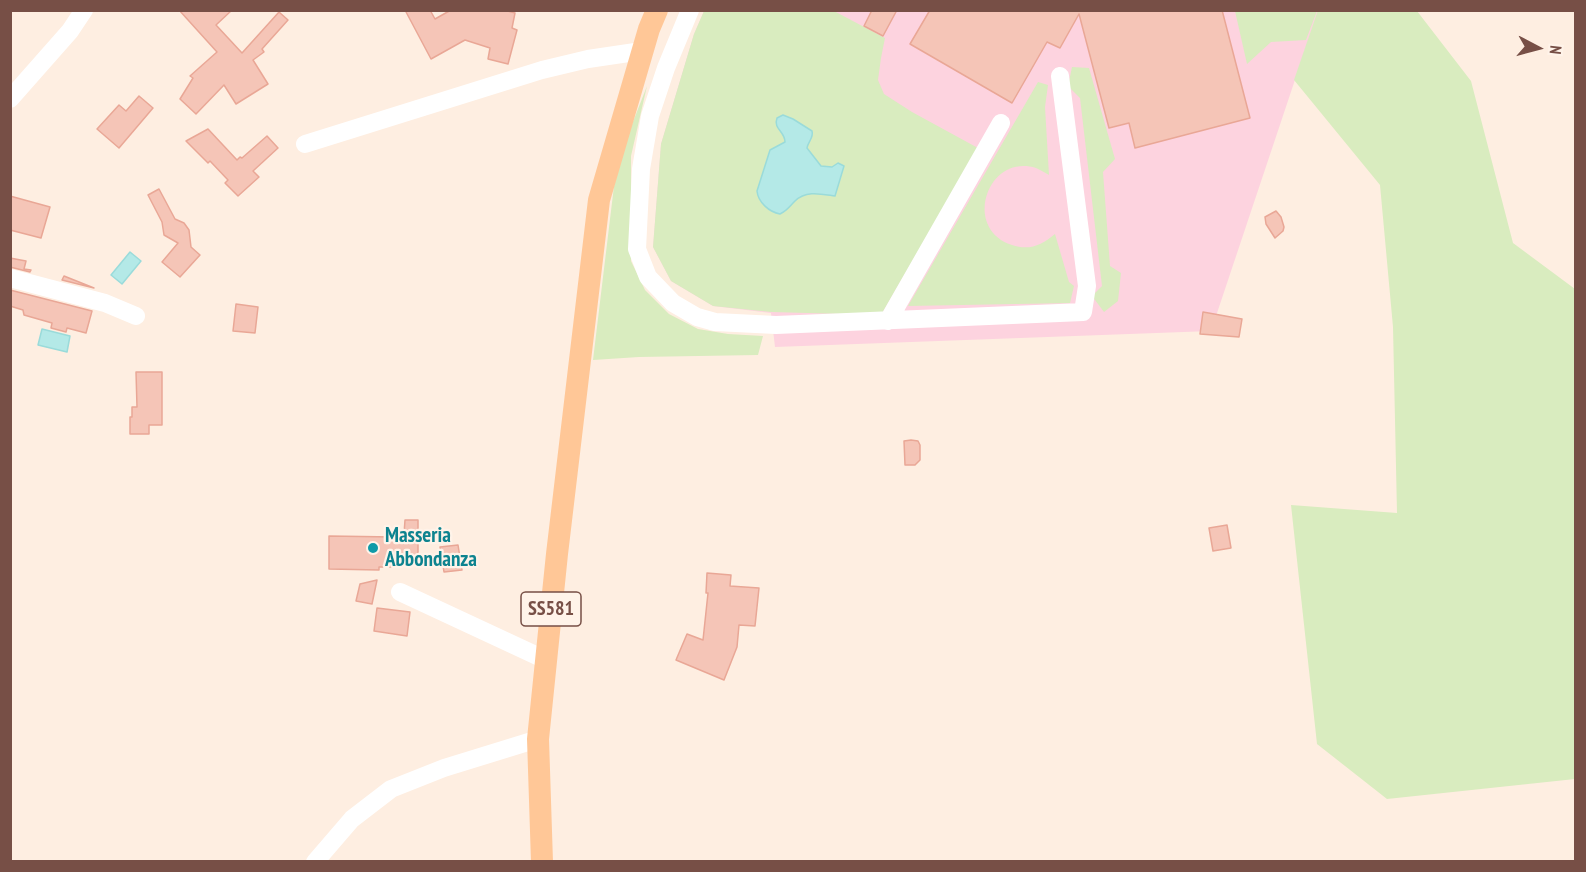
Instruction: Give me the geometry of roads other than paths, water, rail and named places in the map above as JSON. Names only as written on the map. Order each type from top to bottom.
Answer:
[{"type":"main road","points":[[642,51],[657,10]]},
{"type":"main road","name":"SS581","points":[[542,861],[538,739],[599,200],[642,51]]},
{"type":"street","points":[[10,99],[70,31],[84,10]]},
{"type":"street","points":[[690,10],[650,116],[641,169],[638,249],[648,277],[673,303],[697,316],[715,322],[776,326],[1083,312],[1087,286],[1060,76]]},
{"type":"street","points":[[305,144],[542,70],[588,59],[642,51]]},
{"type":"street","points":[[888,321],[1001,123]]},
{"type":"street","points":[[10,279],[105,303],[136,316]]},
{"type":"street","points":[[400,592],[546,660]]},
{"type":"street","points":[[315,861],[352,819],[392,789],[444,768],[538,739]]},
{"type":"water","points":[[783,115],[812,131],[807,148],[821,166],[832,167],[838,163],[844,166],[835,196],[804,195],[780,214],[765,206],[759,199],[757,191],[770,150],[785,142],[776,122],[777,118]]},
{"type":"water","points":[[130,252],[141,261],[122,284],[111,275]]},
{"type":"water","points":[[42,329],[70,336],[67,352],[38,345]]},
{"type":"place","name":"Masseria Abbondanza","points":[[373,548]]}]
